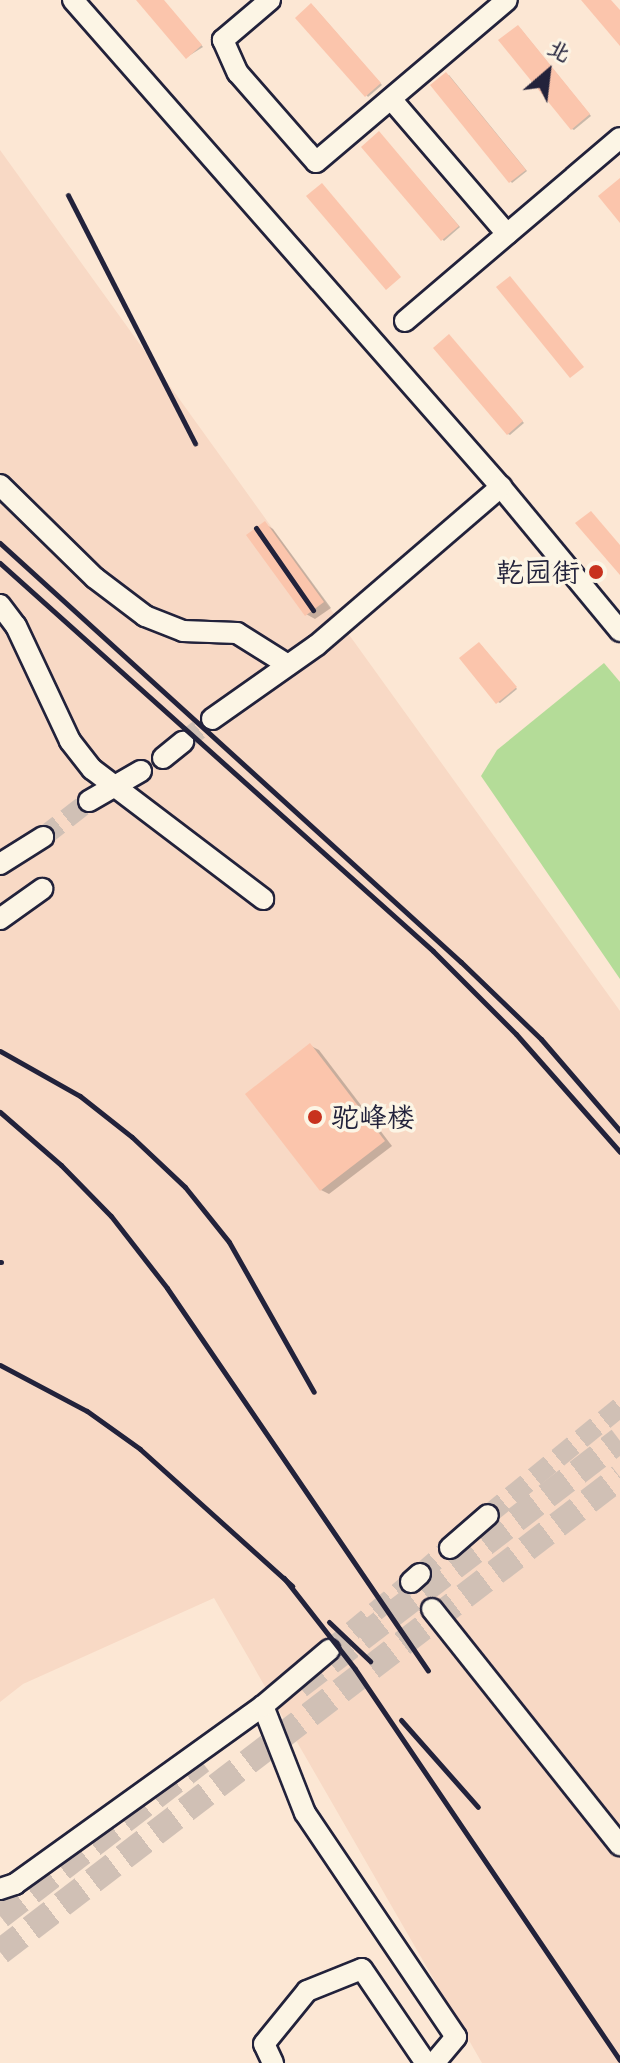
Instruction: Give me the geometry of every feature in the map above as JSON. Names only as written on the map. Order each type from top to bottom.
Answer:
[{"type":"street","points":[[73,0],[501,487],[620,631]]},
{"type":"street","points":[[270,0],[223,40],[238,73],[316,162],[507,0]]},
{"type":"street","points":[[391,99],[507,234]]},
{"type":"street","points":[[405,321],[620,138]]},
{"type":"street","points":[[0,485],[95,578],[145,616],[183,631],[237,633],[288,665]]},
{"type":"street","points":[[212,719],[317,645],[501,487]]},
{"type":"street","points":[[0,605],[16,626],[70,741],[92,769],[263,899]]},
{"type":"street","points":[[163,758],[183,742]]},
{"type":"street","points":[[89,801],[141,771]]},
{"type":"street","points":[[0,864],[43,837]]},
{"type":"street","points":[[0,919],[42,889]]},
{"type":"street","points":[[450,1548],[488,1515]]},
{"type":"street","points":[[432,1609],[620,1845]]},
{"type":"street","points":[[0,1889],[15,1884],[263,1706],[329,1650]]},
{"type":"street","points":[[263,1706],[305,1813],[456,2037],[434,2063]]},
{"type":"street","points":[[273,2063],[264,2044],[307,1991],[362,1969],[426,2063]]},
{"type":"shaded area","points":[[0,150],[620,1011],[620,2063],[482,2063],[214,1598],[23,1684],[0,1702]]},
{"type":"green space","points":[[604,663],[620,682],[620,979],[481,776],[497,750]]},
{"type":"building","points":[[136,0],[164,0],[202,45],[186,59]]},
{"type":"building","points":[[581,0],[611,0],[620,10],[620,46]]},
{"type":"building","points":[[311,3],[381,83],[365,97],[295,18]]},
{"type":"building","points":[[518,25],[590,114],[571,130],[498,40]]},
{"type":"building","points":[[446,72],[526,170],[509,183],[430,85]]},
{"type":"building","points":[[379,131],[459,226],[441,241],[361,147]]},
{"type":"building","points":[[620,178],[620,223],[598,196]]},
{"type":"building","points":[[322,183],[401,277],[386,290],[306,196]]},
{"type":"building","points":[[510,276],[584,367],[570,378],[496,287]]},
{"type":"building","points":[[449,334],[523,421],[507,435],[433,348]]},
{"type":"building","points":[[591,511],[620,545],[620,575],[575,523]]},
{"type":"building","points":[[265,521],[324,602],[305,616],[246,535]]},
{"type":"building","points":[[479,642],[517,687],[496,704],[459,658]]},
{"type":"building","name":"驼峰楼","points":[[310,1043],[385,1141],[320,1191],[245,1094]]},
{"type":"tunnel","points":[[183,742],[212,719]]},
{"type":"tunnel","points":[[43,837],[89,801]]},
{"type":"tunnel","points":[[488,1515],[620,1407]]},
{"type":"tunnel","points":[[299,1686],[620,1440]]},
{"type":"tunnel","points":[[0,1952],[620,1477]]},
{"type":"tunnel","points":[[420,1574],[450,1548]]},
{"type":"tunnel","points":[[329,1650],[411,1582]]},
{"type":"tunnel","points":[[0,1916],[201,1761]]},
{"type":"railway","points":[[68,195],[195,443]]},
{"type":"railway","points":[[256,528],[313,610]]},
{"type":"railway","points":[[0,543],[461,962],[541,1039],[620,1131]]},
{"type":"railway","points":[[0,563],[433,951],[516,1034],[620,1152]]},
{"type":"railway","points":[[0,1051],[80,1096],[132,1137],[185,1187],[229,1242],[314,1392]]},
{"type":"railway","points":[[0,1112],[61,1165],[111,1216],[167,1288],[428,1671]]},
{"type":"railway","points":[[0,1365],[87,1411],[140,1449],[292,1586]]},
{"type":"railway","points":[[284,1578],[355,1669],[620,2060]]},
{"type":"railway","points":[[329,1622],[370,1661]]},
{"type":"railway","points":[[401,1720],[478,1807]]},
{"type":"place","name":"乾园街","points":[[596,572]]},
{"type":"place","name":"驼峰楼","points":[[315,1117]]}]
